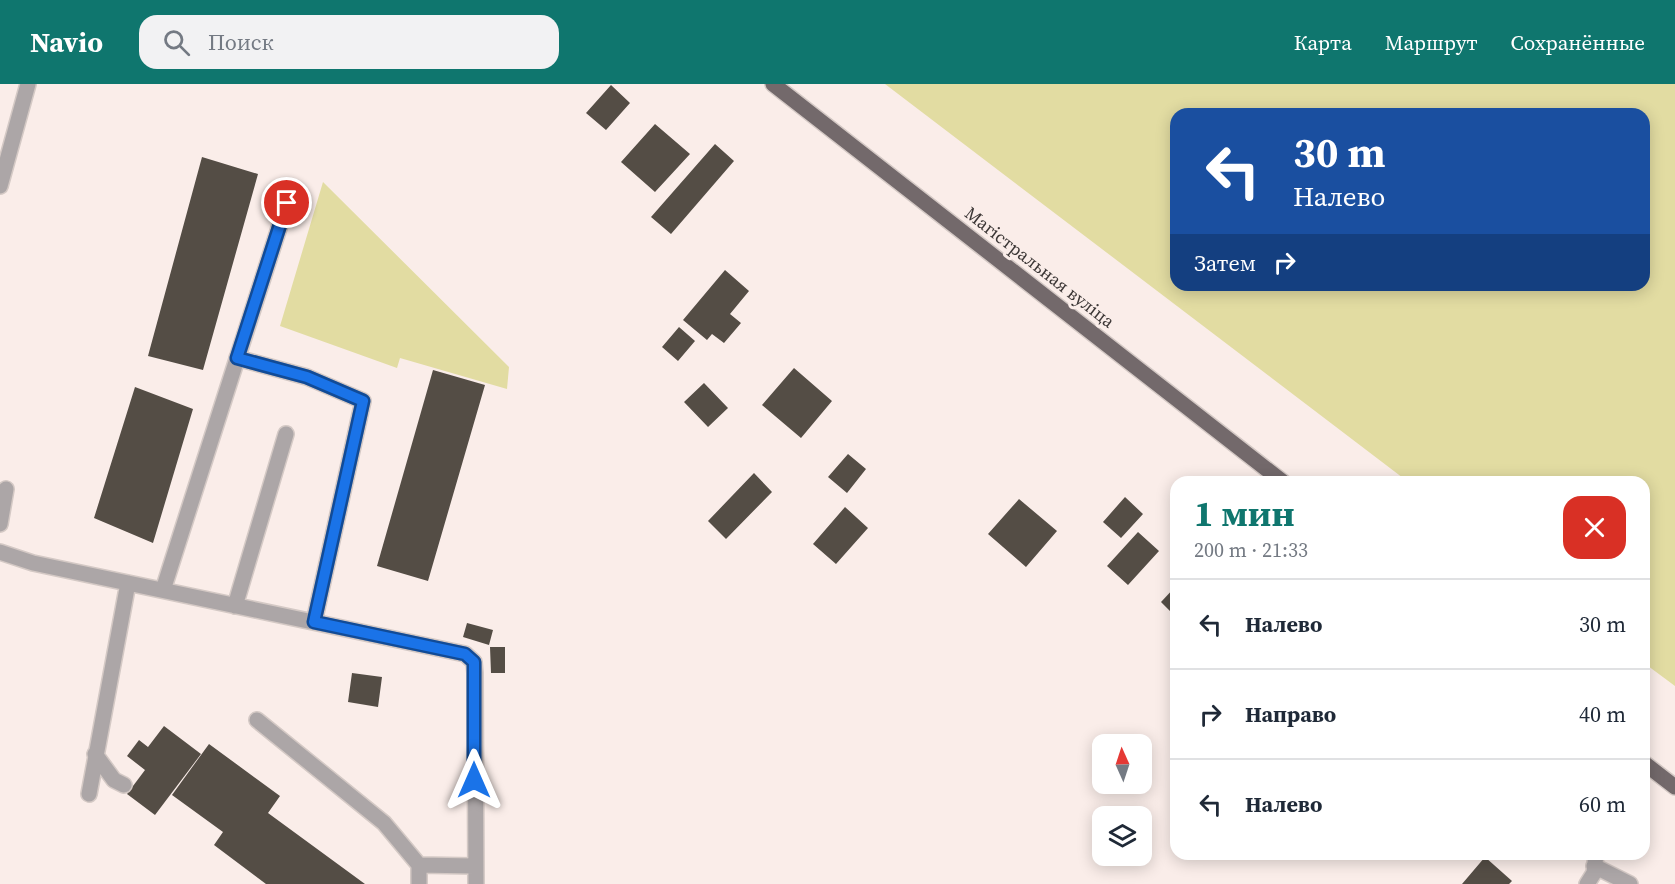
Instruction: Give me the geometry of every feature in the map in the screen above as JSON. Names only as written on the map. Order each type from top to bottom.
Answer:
[{"type":"main road","name":"Магістральная вуліца","points":[[774,84],[1275,476]]},
{"type":"main road","points":[[1650,771],[1675,787]]},
{"type":"street","points":[[0,186],[28,84]]},
{"type":"street","points":[[164,590],[287,203]]},
{"type":"street","points":[[237,358],[307,377],[363,401],[314,622]]},
{"type":"street","points":[[235,606],[286,434]]},
{"type":"street","points":[[0,524],[6,489]]},
{"type":"street","points":[[0,552],[33,563],[465,654],[474,662],[475,673],[474,866],[476,884]]},
{"type":"street","points":[[89,794],[94,754],[128,583]]},
{"type":"street","points":[[257,720],[384,823],[419,865],[419,884]]},
{"type":"street","points":[[94,754],[114,780],[124,785]]},
{"type":"street","points":[[1587,884],[1594,873],[1595,860]]},
{"type":"street","points":[[1595,860],[1630,884]]},
{"type":"street","points":[[419,865],[474,866]]},
{"type":"shaded area","points":[[885,84],[1675,84],[1675,686],[1650,667],[1650,476],[1400,476]]},
{"type":"shaded area","points":[[323,182],[509,367],[507,389],[400,358],[397,368],[280,326]]},
{"type":"building","points":[[611,85],[630,103],[606,130],[586,113]]},
{"type":"building","points":[[655,124],[690,154],[655,192],[621,162]]},
{"type":"building","points":[[715,144],[734,161],[671,234],[651,217]]},
{"type":"building","points":[[202,157],[258,174],[203,370],[148,356]]},
{"type":"building","points":[[725,270],[749,291],[730,314],[741,323],[724,343],[712,334],[707,340],[683,320]]},
{"type":"building","points":[[679,327],[695,341],[678,361],[662,347]]},
{"type":"building","points":[[794,368],[832,401],[801,438],[762,405]]},
{"type":"building","points":[[433,370],[485,385],[428,581],[377,566]]},
{"type":"building","points":[[704,383],[728,408],[708,427],[684,402]]},
{"type":"building","points":[[135,387],[193,409],[153,543],[94,518]]},
{"type":"building","points":[[848,454],[866,469],[847,493],[828,477]]},
{"type":"building","points":[[754,473],[772,492],[726,539],[708,521]]},
{"type":"building","points":[[1125,497],[1143,514],[1121,538],[1103,522]]},
{"type":"building","points":[[1019,499],[1057,531],[1026,567],[988,534]]},
{"type":"building","points":[[845,507],[868,528],[836,564],[813,544]]},
{"type":"building","points":[[1138,532],[1159,551],[1128,585],[1107,566]]},
{"type":"building","points":[[1170,592],[1170,611],[1161,602]]},
{"type":"building","points":[[467,623],[493,630],[489,645],[463,637]]},
{"type":"building","points":[[490,647],[505,647],[505,673],[491,673]]},
{"type":"building","points":[[352,673],[382,677],[378,707],[348,702]]},
{"type":"building","points":[[164,726],[201,754],[155,815],[127,794],[145,770],[127,756],[139,740],[148,747]]},
{"type":"building","points":[[209,744],[280,796],[268,813],[365,884],[266,884],[214,845],[223,832],[172,795]]},
{"type":"building","points":[[1482,860],[1488,860],[1512,881],[1509,884],[1462,884]]},
{"type":"route","points":[[287,203],[237,358],[307,377],[363,401],[314,622],[465,654],[474,662],[474,780]]}]
